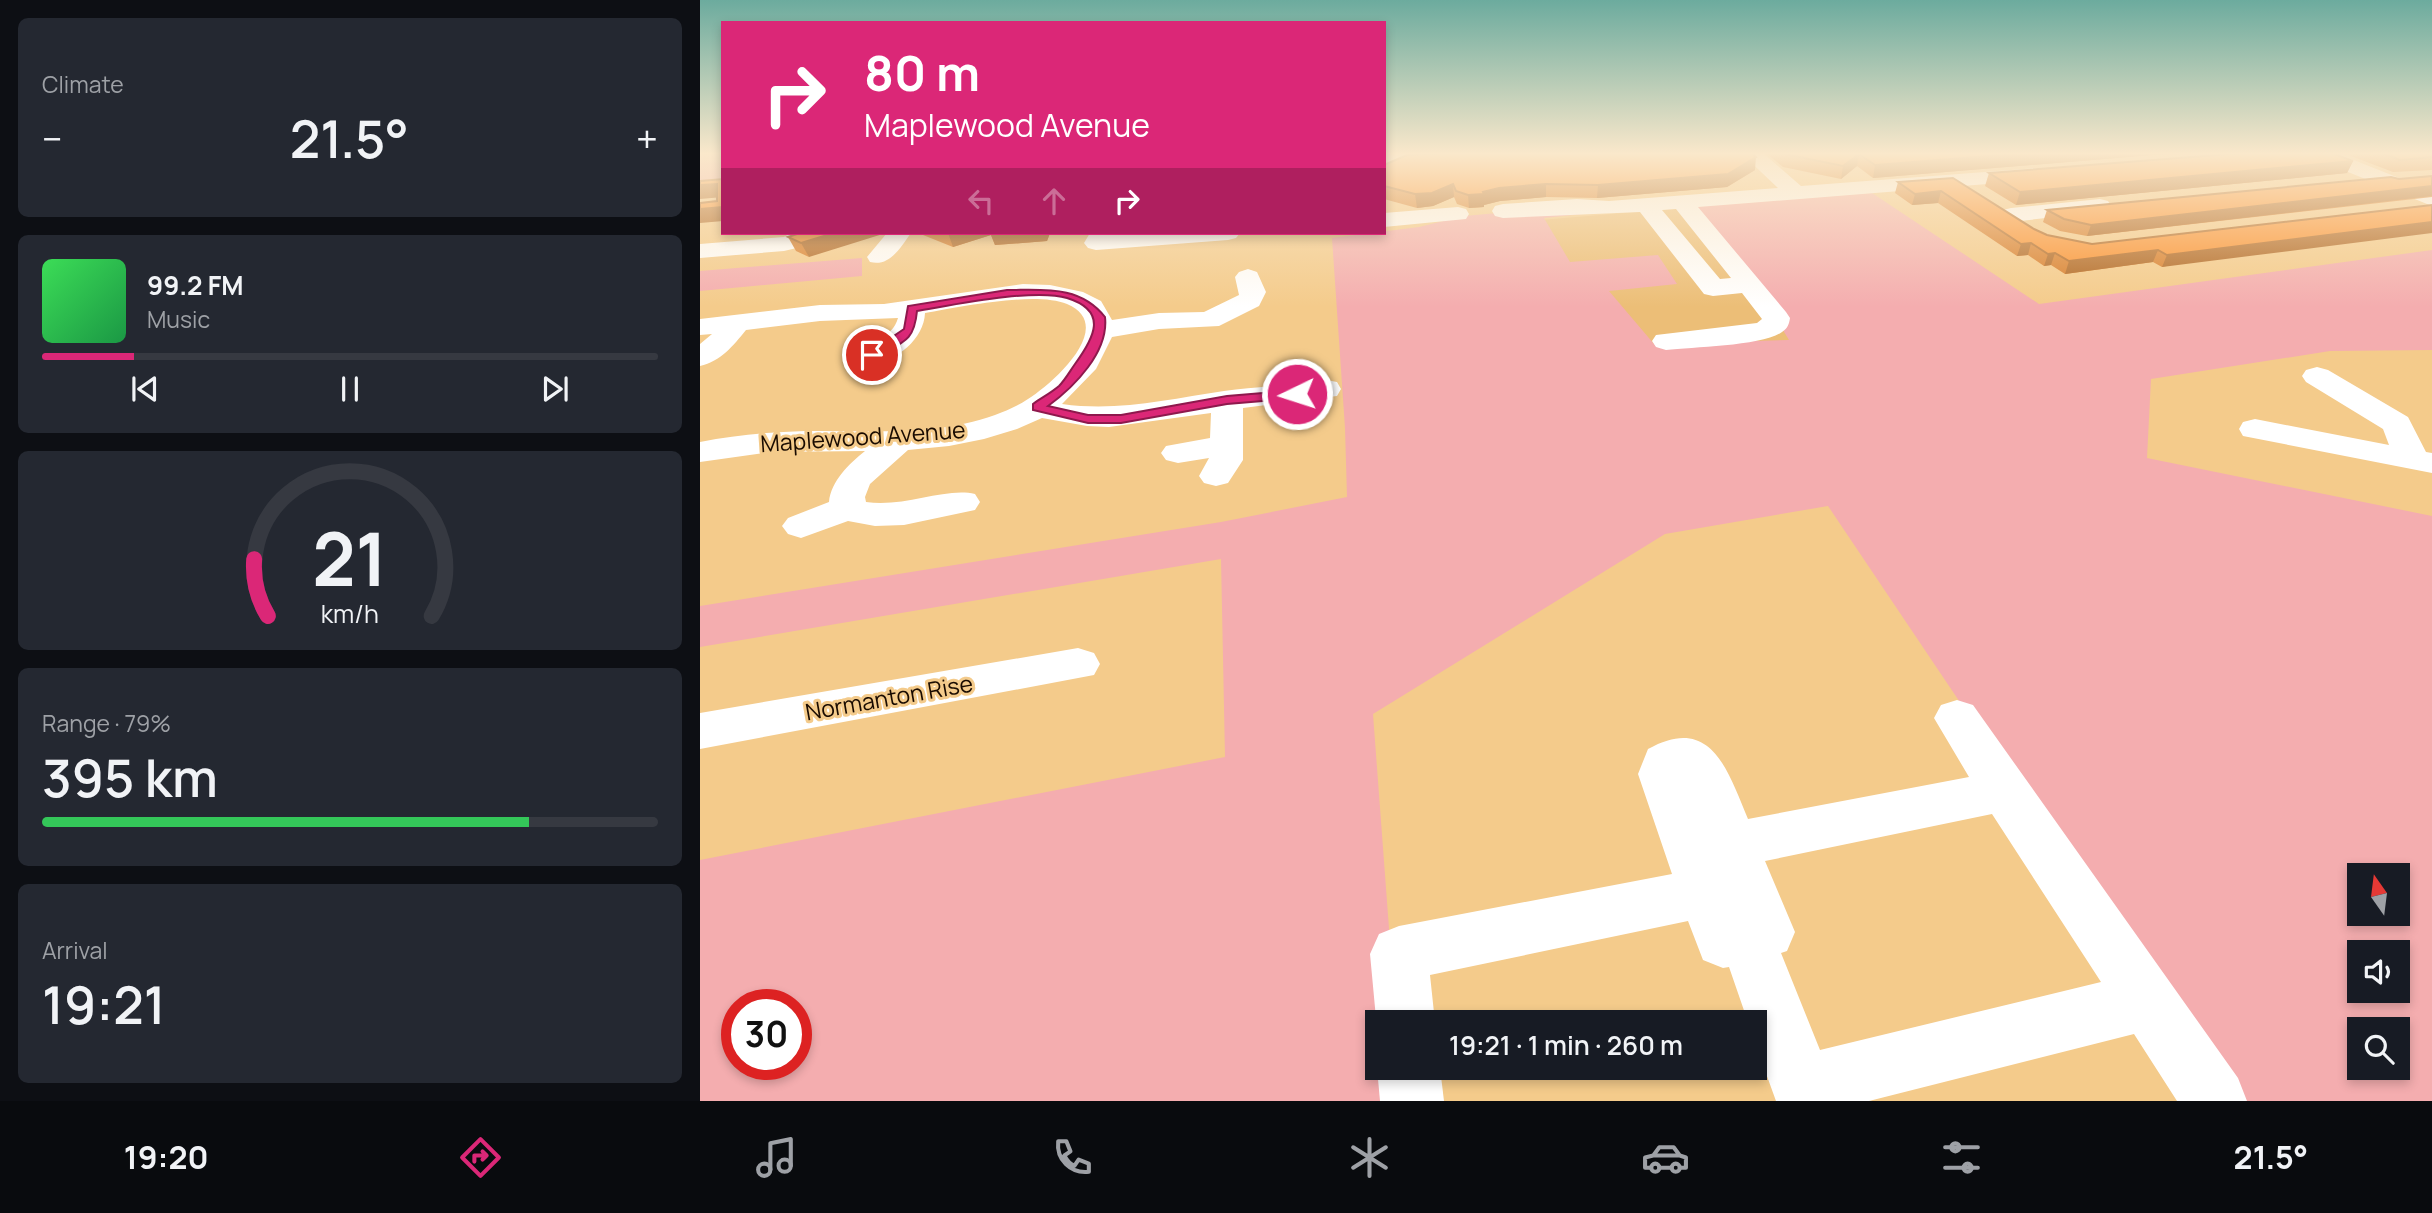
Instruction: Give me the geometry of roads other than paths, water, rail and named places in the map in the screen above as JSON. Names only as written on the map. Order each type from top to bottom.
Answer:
[{"type":"street","points":[[1503,211],[1577,206],[1609,208],[1616,219],[1652,211],[1715,204]]},
{"type":"street","points":[[1992,204],[2046,236]]},
{"type":"street","points":[[2011,215],[2118,204]]},
{"type":"street","points":[[2404,211],[2414,204]]},
{"type":"street","points":[[1667,341],[1763,331],[1775,325],[1776,318],[1687,208]]},
{"type":"street","points":[[1652,211],[1713,288],[1749,284]]},
{"type":"street","points":[[1386,220],[1458,214]]},
{"type":"street","points":[[700,251],[784,244],[797,240],[802,235]]},
{"type":"street","points":[[879,257],[897,235]]},
{"type":"street","points":[[1099,237],[1096,243],[1202,235]]},
{"type":"street","points":[[700,327],[837,312],[912,309],[1007,294],[1069,295],[1090,306],[1099,317],[1101,330],[1159,321],[1209,320],[1248,311],[1253,292],[1248,277]]},
{"type":"street","points":[[872,355],[915,338],[910,329],[912,309]]},
{"type":"street","points":[[702,363],[737,324]]},
{"type":"street","name":"Maplewood Avenue","points":[[700,452],[753,444],[946,437],[984,429],[1012,420],[1064,388],[1087,359],[1099,340],[1101,330]]},
{"type":"street","points":[[2317,376],[2396,424],[2422,461]]},
{"type":"street","points":[[1037,407],[1088,419],[1121,419],[1227,400],[1326,389]]},
{"type":"street","points":[[1178,453],[1222,461],[1227,400]]},
{"type":"street","points":[[2253,426],[2422,461]]},
{"type":"street","points":[[847,508],[845,495],[850,483],[900,440]]},
{"type":"street","points":[[801,526],[847,508],[860,514],[885,516],[962,502]]},
{"type":"street","name":"Normanton Rise","points":[[700,731],[1078,664]]},
{"type":"street","points":[[1957,718],[2215,1101]]},
{"type":"street","points":[[1677,756],[1692,760],[1702,769],[1767,932],[1723,941],[1706,892],[1663,774],[1665,763],[1677,756]]},
{"type":"street","points":[[1732,845],[2004,791]]},
{"type":"street","points":[[1404,1010],[1399,954],[1706,892]]},
{"type":"street","points":[[1746,936],[1805,1093],[2147,1001]]},
{"type":"street","points":[[1410,1080],[1412,1101]]}]
